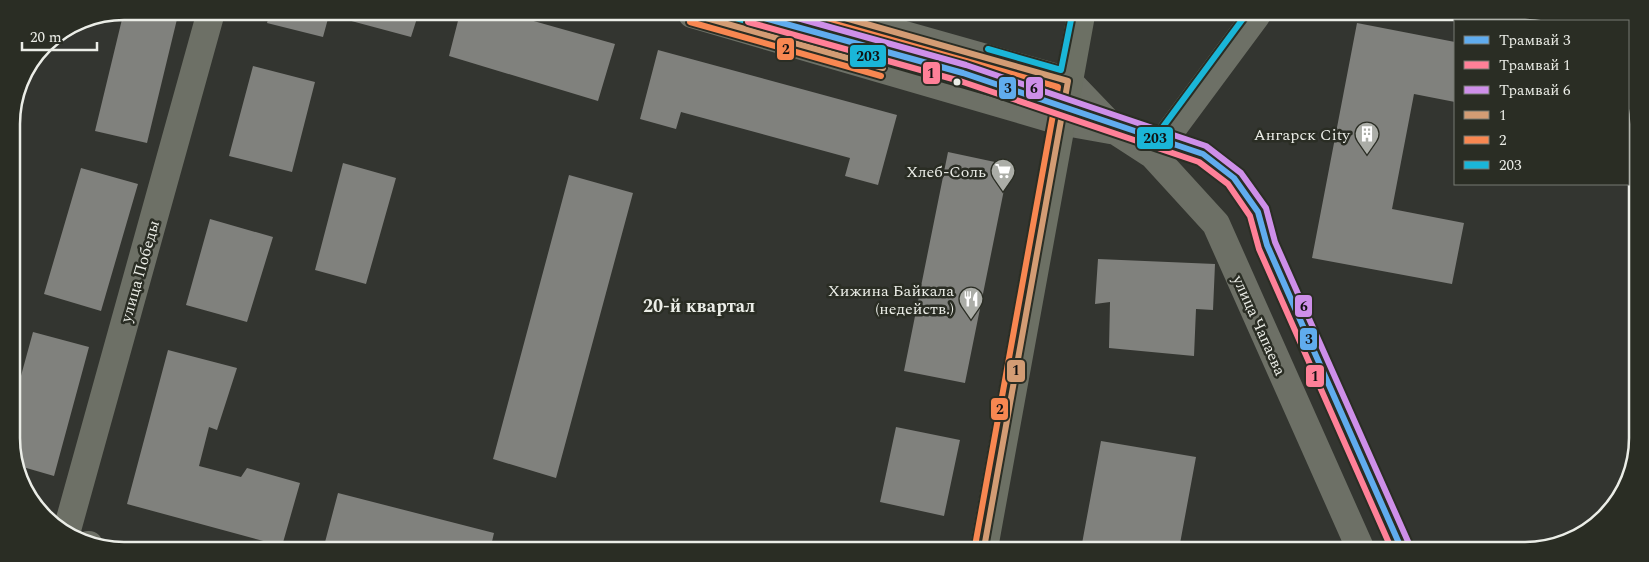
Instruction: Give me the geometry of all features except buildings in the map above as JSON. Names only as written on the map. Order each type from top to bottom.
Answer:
[{"type":"main road","points":[[985,542],[1060,121],[1080,20]]},
{"type":"street","name":"улица Победы","points":[[68,525],[209,20]]},
{"type":"street","points":[[713,20],[1060,121],[1116,131]]},
{"type":"street","points":[[851,20],[1068,81],[1116,131]]},
{"type":"street","points":[[1152,155],[1253,20]]},
{"type":"street","name":"улица Чапаева","points":[[1116,131],[1152,155],[1216,224],[1357,542]]},
{"type":"tram line","name":"3","points":[[772,20],[963,73],[1203,154],[1234,178],[1258,212],[1267,245],[1398,542]]},
{"type":"tram line","name":"6","points":[[805,20],[966,65],[1206,146],[1241,173],[1266,208],[1275,242],[1408,542]]},
{"type":"tram line","name":"1","points":[[748,22],[960,81],[1199,162],[1228,184],[1250,216],[1259,249],[1388,542]]},
{"type":"transit line","name":"1","points":[[713,20],[883,68]]},
{"type":"transit line","name":"203","points":[[743,20],[1062,112],[1119,123],[1151,143],[1242,20]]},
{"type":"transit line","name":"1","points":[[852,20],[1068,81],[985,542]]},
{"type":"transit line","name":"203","points":[[988,49],[1061,70],[1071,20]]},
{"type":"transit line","name":"2","points":[[690,22],[881,76]]},
{"type":"transit line","name":"2","points":[[828,22],[1058,87],[976,542]]},
{"type":"place","name":"Ангарск City","points":[[1367,155]]},
{"type":"place","name":"Хлеб-Соль","points":[[1003,192]]},
{"type":"place","name":"Хижина Байкала (недейств.)","points":[[971,320]]},
{"type":"district","name":"20-й квартал","points":[[699,306]]}]
